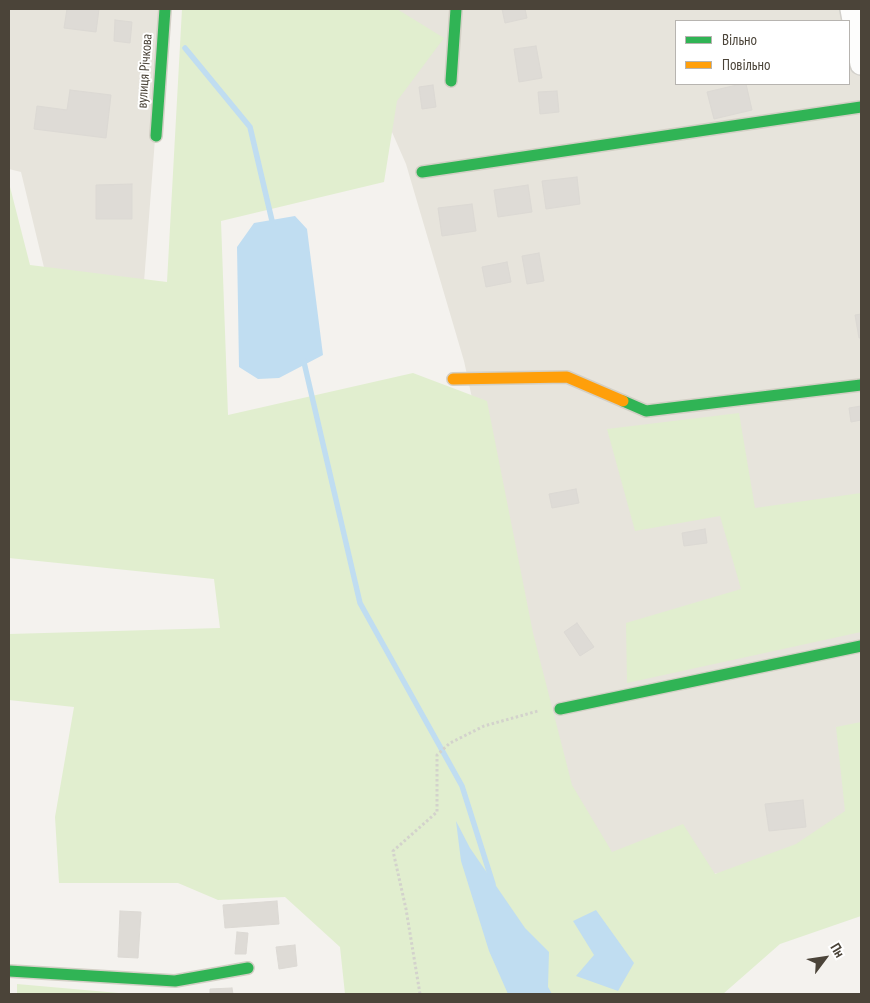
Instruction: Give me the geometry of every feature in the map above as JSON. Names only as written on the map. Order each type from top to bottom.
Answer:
[{"type":"street","name":"вулиця Річкова","points":[[156,136],[165,9]]},
{"type":"street","points":[[451,81],[456,9]]},
{"type":"street","points":[[851,9],[861,64]]},
{"type":"street","points":[[422,172],[861,107]]},
{"type":"street","points":[[453,379],[567,377],[646,411],[861,385]]},
{"type":"street","points":[[560,708],[861,646]]},
{"type":"street","points":[[9,971],[175,981],[248,968]]},
{"type":"path","points":[[420,994],[406,908],[393,851],[437,812],[437,755],[450,743],[484,726],[528,712],[560,708]]},
{"type":"shaded area","points":[[9,9],[165,9],[143,295],[48,284],[21,172],[9,169]]},
{"type":"shaded area","points":[[338,9],[861,9],[861,844],[581,901],[464,361],[406,164]]},
{"type":"green space","points":[[182,9],[397,9],[444,38],[397,101],[384,182],[221,221],[228,415],[413,373],[487,401],[533,633],[572,785],[612,852],[683,824],[715,874],[796,844],[845,811],[836,727],[861,722],[861,916],[780,944],[723,994],[345,994],[340,947],[285,897],[218,900],[178,883],[59,883],[55,817],[74,707],[9,700],[9,634],[220,628],[214,579],[9,558],[9,183],[30,265],[167,282]]},
{"type":"green space","points":[[739,413],[755,508],[861,493],[861,632],[627,683],[626,623],[741,589],[720,516],[635,531],[607,429]]},
{"type":"green space","points":[[17,984],[130,994],[17,994]]},
{"type":"water","points":[[295,216],[307,229],[323,355],[279,378],[258,379],[239,367],[237,247],[254,223]]},
{"type":"water","points":[[456,821],[470,848],[525,928],[549,952],[548,987],[552,994],[508,994],[489,951],[461,861]]},
{"type":"water","points":[[596,910],[634,963],[618,991],[576,976],[594,955],[573,921]]},
{"type":"building","points":[[67,9],[99,9],[96,32],[64,28]]},
{"type":"building","points":[[502,9],[525,9],[527,18],[505,23]]},
{"type":"building","points":[[115,20],[132,22],[130,43],[114,41]]},
{"type":"building","points":[[536,46],[542,78],[519,82],[514,49]]},
{"type":"building","points":[[433,85],[436,107],[422,109],[419,87]]},
{"type":"building","points":[[737,85],[746,85],[752,110],[714,119],[707,92]]},
{"type":"building","points":[[70,90],[111,95],[106,138],[34,129],[37,106],[67,110]]},
{"type":"building","points":[[557,91],[559,112],[540,114],[538,92]]},
{"type":"building","points":[[577,177],[580,204],[546,209],[542,181]]},
{"type":"building","points":[[132,184],[132,219],[96,219],[96,185]]},
{"type":"building","points":[[528,185],[532,212],[498,217],[494,190]]},
{"type":"building","points":[[472,204],[476,231],[442,236],[438,208]]},
{"type":"building","points":[[539,253],[544,281],[527,284],[522,256]]},
{"type":"building","points":[[507,262],[511,282],[486,287],[482,267]]},
{"type":"building","points":[[861,314],[861,338],[859,338],[855,315]]},
{"type":"building","points":[[861,406],[861,420],[851,422],[849,408]]},
{"type":"building","points":[[576,489],[579,503],[552,508],[549,494]]},
{"type":"building","points":[[705,529],[707,543],[684,546],[682,533]]},
{"type":"building","points":[[577,623],[594,647],[580,656],[564,632]]},
{"type":"building","points":[[803,800],[806,827],[769,831],[765,804]]},
{"type":"building","points":[[277,901],[279,924],[225,928],[223,905]]},
{"type":"building","points":[[120,911],[141,912],[138,958],[118,957]]},
{"type":"building","points":[[237,932],[248,933],[246,954],[235,954]]},
{"type":"building","points":[[295,945],[297,966],[279,969],[276,947]]},
{"type":"building","points":[[232,988],[233,994],[210,994],[210,989]]},
{"type":"waterway","points":[[185,48],[250,127],[273,225]]},
{"type":"waterway","points":[[303,358],[360,603],[462,786],[493,884]]},
{"type":"traffic: fast","points":[[156,136],[165,9]]},
{"type":"traffic: fast","points":[[451,81],[456,9]]},
{"type":"traffic: fast","points":[[422,172],[861,107]]},
{"type":"traffic: fast","points":[[623,401],[646,411],[861,385]]},
{"type":"traffic: fast","points":[[560,709],[861,646]]},
{"type":"traffic: fast","points":[[9,971],[175,981],[248,968]]},
{"type":"traffic: slow","points":[[453,379],[567,377],[623,401]]}]
